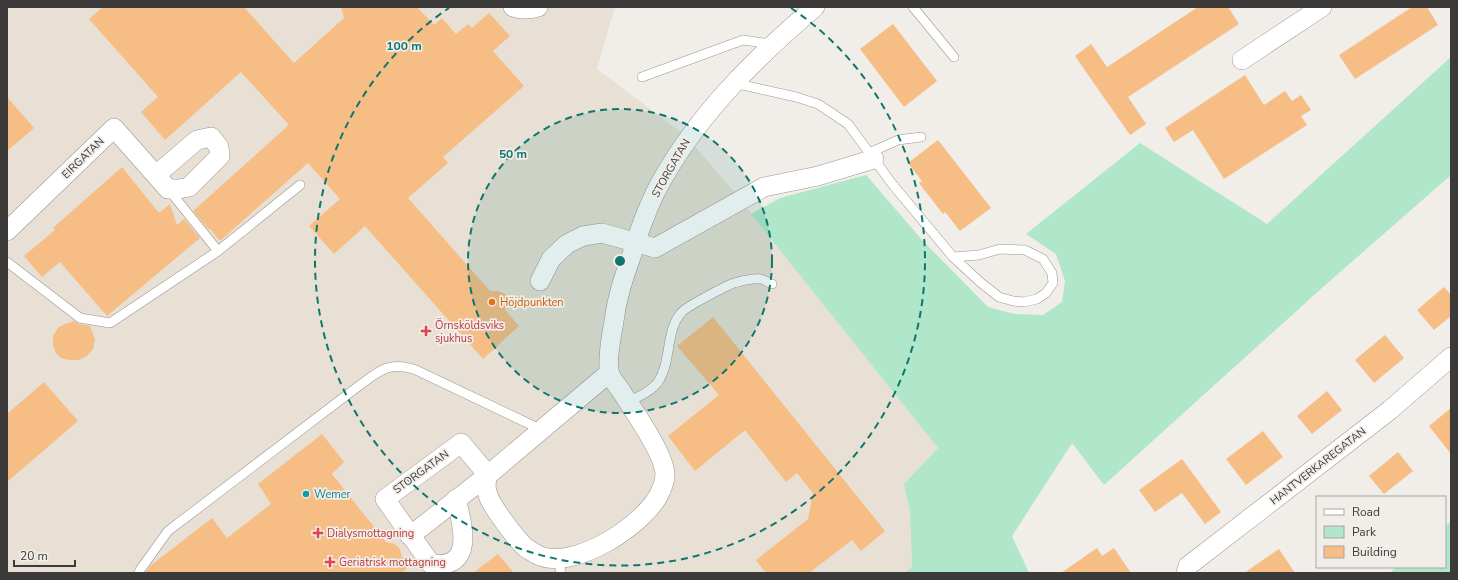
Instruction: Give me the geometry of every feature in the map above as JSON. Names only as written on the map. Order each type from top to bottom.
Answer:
[{"type":"street","points":[[513,7],[521,10],[530,10],[538,7]]},
{"type":"street","name":"STORGATAN","points":[[609,373],[610,346],[616,299],[635,243],[655,194],[671,165],[711,107],[773,45],[815,7]]},
{"type":"street","points":[[1242,60],[1322,7]]},
{"type":"street","name":"EIRGATAN","points":[[7,231],[114,128],[168,189]]},
{"type":"street","points":[[156,174],[197,140],[211,137],[219,147],[220,156],[189,187],[168,189]]},
{"type":"street","points":[[540,282],[551,259],[568,244],[583,236],[602,233],[655,248],[764,186],[818,176],[872,156]]},
{"type":"street","name":"HANTVERKAREGATAN","points":[[1186,573],[1188,566],[1390,410],[1451,357]]},
{"type":"street","points":[[410,536],[488,475],[493,469],[609,373],[660,453],[665,474],[662,488],[658,497],[654,504],[640,518],[615,537],[591,551],[574,557],[559,566],[549,559],[539,556],[526,548],[490,501],[487,493],[486,482],[488,475]]},
{"type":"street","name":"STORGATAN","points":[[456,499],[461,517],[464,539],[459,555],[454,560],[440,566],[431,564],[384,499],[461,443],[488,475]]},
{"type":"lane","points":[[913,7],[954,57]]},
{"type":"lane","points":[[642,77],[743,40],[773,45]]},
{"type":"lane","points":[[734,83],[796,97],[818,104],[848,124],[893,185],[953,257],[999,297],[1024,302],[1037,299],[1046,293],[1053,283],[1052,273],[1044,259],[1025,250],[1000,249],[979,255],[953,257]]},
{"type":"lane","points":[[872,156],[898,140],[921,137]]},
{"type":"lane","points":[[7,262],[80,318],[110,323],[218,251],[300,185]]},
{"type":"lane","points":[[168,189],[218,251]]},
{"type":"lane","points":[[628,402],[648,391],[658,382],[665,367],[672,330],[681,312],[732,284],[746,280],[762,279],[772,284]]},
{"type":"lane","points":[[139,573],[168,532],[344,398],[389,366],[398,366],[416,370],[542,430]]},
{"type":"shaded area","name":"Örnsköldsviks sjukhus","points":[[7,7],[618,7],[614,10],[597,69],[686,136],[736,194],[938,448],[904,484],[910,513],[912,566],[905,573],[7,573]]},
{"type":"green space","points":[[1451,57],[1451,175],[1323,287],[1104,485],[1072,443],[1012,536],[1029,573],[905,573],[912,566],[910,513],[904,484],[938,448],[751,214],[780,198],[866,175],[923,241],[988,307],[1014,314],[1043,315],[1062,302],[1065,281],[1056,254],[1026,234],[1140,143],[1267,224]]},
{"type":"green space","points":[[1451,522],[1451,573],[1390,573],[1395,568],[1446,568],[1446,525]]},
{"type":"building","points":[[103,7],[244,7],[294,63],[344,18],[341,7],[417,7],[434,25],[442,18],[456,34],[468,24],[472,28],[489,13],[510,36],[493,51],[524,86],[443,157],[448,163],[408,198],[490,291],[498,291],[506,294],[508,303],[505,310],[519,326],[483,359],[365,226],[334,254],[309,226],[340,199],[308,163],[220,241],[193,211],[289,125],[241,72],[165,140],[141,112],[158,97],[89,19]]},
{"type":"building","points":[[1198,7],[1228,7],[1239,24],[1128,97],[1146,124],[1130,135],[1075,56],[1091,44],[1107,67]]},
{"type":"building","points":[[1412,7],[1427,7],[1438,25],[1355,79],[1339,55]]},
{"type":"building","points":[[893,24],[937,81],[904,107],[860,49]]},
{"type":"building","points":[[1245,75],[1264,105],[1285,91],[1292,101],[1301,95],[1311,110],[1301,116],[1307,125],[1224,179],[1193,130],[1174,142],[1165,128]]},
{"type":"building","points":[[7,97],[34,128],[7,151]]},
{"type":"building","points":[[938,140],[991,208],[960,231],[945,212],[943,214],[919,183],[922,181],[908,163]]},
{"type":"building","points":[[122,167],[159,213],[170,204],[177,225],[184,219],[200,238],[107,316],[60,262],[42,277],[24,256],[55,230],[53,228]]},
{"type":"building","points":[[1444,287],[1451,295],[1451,316],[1434,330],[1417,310]]},
{"type":"building","points":[[713,317],[885,531],[861,551],[852,540],[809,573],[766,573],[756,560],[808,519],[813,493],[797,473],[786,482],[745,430],[695,471],[668,436],[719,395],[677,346]]},
{"type":"building","points":[[74,321],[79,324],[90,326],[95,340],[93,349],[87,356],[78,360],[69,360],[61,358],[56,353],[53,345],[53,336],[58,328]]},
{"type":"building","points":[[1385,335],[1404,358],[1374,383],[1355,360]]},
{"type":"building","points":[[44,382],[78,421],[7,482],[7,414]]},
{"type":"building","points":[[1327,391],[1342,410],[1312,434],[1297,416]]},
{"type":"building","points":[[1451,408],[1451,454],[1429,426]]},
{"type":"building","points":[[1263,431],[1283,457],[1246,485],[1226,459]]},
{"type":"building","name":"Wemer","points":[[322,434],[344,462],[332,474],[386,542],[395,544],[400,549],[402,557],[409,560],[406,569],[402,573],[145,573],[150,566],[212,518],[227,538],[271,504],[258,484]]},
{"type":"building","points":[[1398,452],[1413,471],[1384,494],[1369,476]]},
{"type":"building","points":[[1182,459],[1221,512],[1205,524],[1182,493],[1155,512],[1139,490]]},
{"type":"building","points":[[1097,548],[1102,556],[1114,548],[1131,573],[1061,573]]},
{"type":"building","points":[[1279,549],[1295,573],[1244,573]]},
{"type":"building","points":[[498,554],[514,573],[473,573]]},
{"type":"place","name":"Höjdpunkten","points":[[492,302]]},
{"type":"place","name":"Örnsköldsviks sjukhus","points":[[426,331]]},
{"type":"place","name":"Wemer","points":[[306,494]]},
{"type":"place","name":"Dialysmottagning","points":[[318,533]]},
{"type":"place","name":"Geriatrisk mottagning","points":[[330,562]]}]
